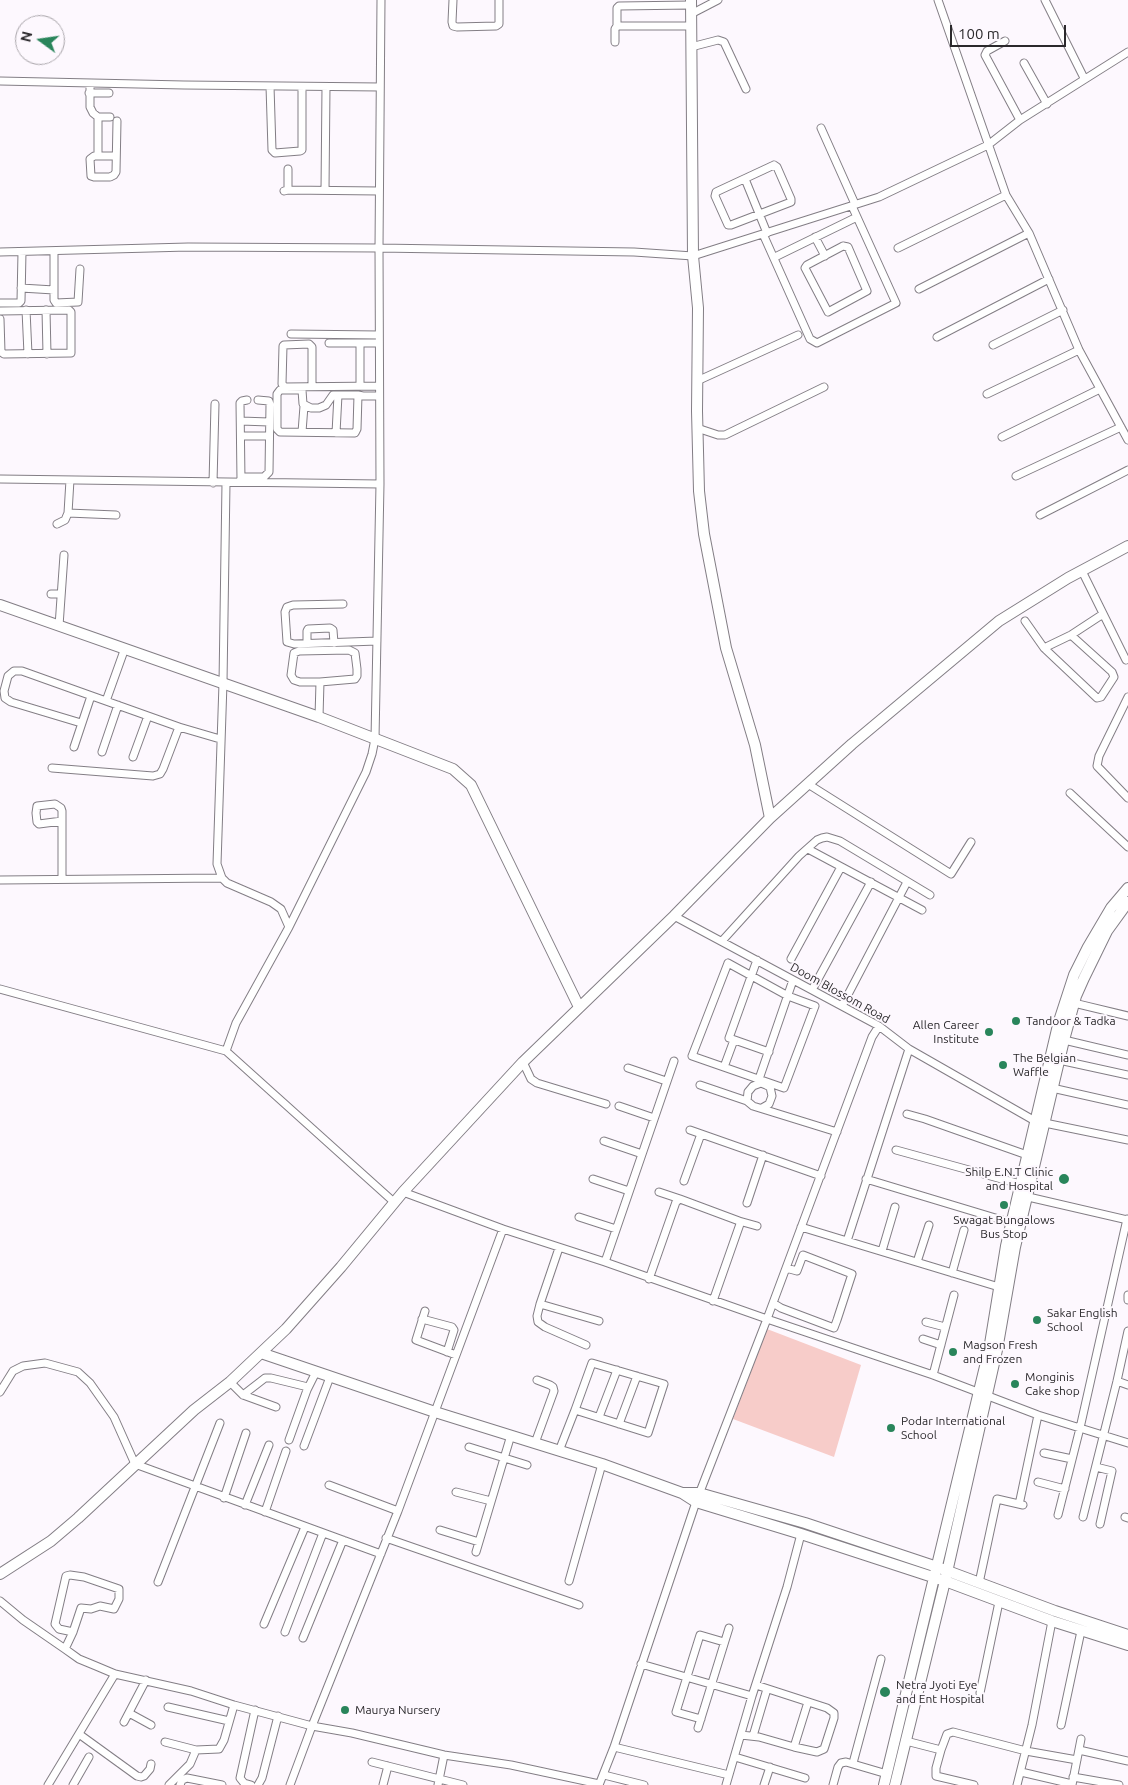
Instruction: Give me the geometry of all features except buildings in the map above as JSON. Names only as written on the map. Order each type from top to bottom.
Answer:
[{"type":"street","points":[[226,1051],[236,1023],[289,927],[366,772],[375,739],[380,484],[379,191],[381,0]]},
{"type":"street","points":[[453,0],[452,22],[457,27],[496,26],[498,24],[499,0]]},
{"type":"street","points":[[615,42],[617,8],[619,6],[691,6],[718,0]]},
{"type":"street","points":[[938,0],[1006,195],[1029,233],[1079,350],[1128,440]]},
{"type":"street","points":[[1045,0],[1084,78]]},
{"type":"street","points":[[691,6],[693,256],[698,308],[697,428],[699,491],[704,534],[726,648],[755,745],[770,818]]},
{"type":"street","points":[[617,26],[691,26]]},
{"type":"street","points":[[691,47],[718,40],[724,42],[746,89]]},
{"type":"street","points":[[1005,41],[984,55],[1020,120]]},
{"type":"street","points":[[0,252],[188,247],[379,248],[634,252],[693,256],[879,196],[988,145],[1020,120],[1128,52]]},
{"type":"street","points":[[1024,63],[1046,104]]},
{"type":"street","points":[[0,80],[380,87]]},
{"type":"street","points":[[90,83],[91,110],[98,117],[110,118]]},
{"type":"street","points":[[270,86],[272,150],[274,153],[302,150],[302,87]]},
{"type":"street","points":[[325,190],[326,87]]},
{"type":"street","points":[[89,93],[109,93]]},
{"type":"street","points":[[98,117],[98,156]]},
{"type":"street","points":[[116,156],[94,156],[90,159],[91,176],[110,177],[114,175],[116,156],[117,121]]},
{"type":"street","points":[[745,179],[760,214],[765,233],[810,339],[817,343],[824,340],[896,302],[857,217],[854,205],[821,128]]},
{"type":"street","points":[[776,165],[791,198],[790,203],[760,214],[730,225],[715,196],[716,192],[776,165]]},
{"type":"street","points":[[288,169],[286,190],[379,191]]},
{"type":"street","points":[[898,248],[1006,195]]},
{"type":"street","points":[[775,257],[857,217]]},
{"type":"street","points":[[919,289],[1029,233]]},
{"type":"street","points":[[815,237],[825,256]]},
{"type":"street","points":[[843,246],[848,247],[867,291],[830,312],[825,308],[805,268],[807,265],[825,256],[843,246]]},
{"type":"street","points":[[54,251],[54,300],[56,303],[78,302],[80,269]]},
{"type":"street","points":[[0,303],[19,303],[21,301],[22,252]]},
{"type":"street","points":[[937,337],[1049,279]]},
{"type":"street","points":[[21,288],[54,290]]},
{"type":"street","points":[[0,311],[66,309],[71,312],[70,353],[2,353],[0,319]]},
{"type":"street","points":[[26,310],[28,354]]},
{"type":"street","points":[[46,310],[47,354]]},
{"type":"street","points":[[993,345],[1063,310]]},
{"type":"street","points":[[291,334],[379,335]]},
{"type":"street","points":[[697,381],[798,335]]},
{"type":"street","points":[[329,343],[379,343]]},
{"type":"street","points":[[360,343],[360,386]]},
{"type":"street","points":[[312,386],[312,347],[309,344],[282,346],[283,386],[285,388],[379,386]]},
{"type":"street","points":[[987,394],[1079,350]]},
{"type":"street","points":[[697,428],[718,435],[725,435],[824,387]]},
{"type":"street","points":[[1002,437],[1100,389]]},
{"type":"street","points":[[302,432],[304,406],[302,390],[280,390],[277,394],[276,429],[280,432],[336,433],[357,432],[358,396]]},
{"type":"street","points":[[304,406],[310,408],[323,407],[333,395],[379,396]]},
{"type":"street","points":[[336,433],[338,395]]},
{"type":"street","points":[[240,480],[240,403],[247,400]]},
{"type":"street","points":[[0,479],[226,483],[264,477],[269,472],[270,404],[269,401],[258,400]]},
{"type":"street","points":[[213,483],[215,404]]},
{"type":"street","points":[[241,421],[269,422]]},
{"type":"street","points":[[1016,476],[1121,427]]},
{"type":"street","points":[[241,436],[269,436]]},
{"type":"street","points":[[1040,515],[1128,470]]},
{"type":"street","points":[[57,524],[64,520],[68,513],[70,480]]},
{"type":"street","points":[[240,480],[380,484]]},
{"type":"street","points":[[226,483],[223,683],[217,864],[222,878],[227,883],[277,905],[289,927]]},
{"type":"street","points":[[68,513],[116,514]]},
{"type":"street","points":[[0,1574],[50,1541],[78,1518],[194,1410],[230,1382],[286,1329],[403,1192],[523,1062],[674,916],[770,818],[852,744],[999,621],[1082,570],[1128,546]]},
{"type":"street","points":[[59,626],[64,555]]},
{"type":"street","points":[[1082,570],[1126,660]]},
{"type":"street","points":[[51,594],[61,594]]},
{"type":"street","points":[[343,604],[293,604],[287,607],[285,612],[287,642],[294,644],[377,641]]},
{"type":"street","points":[[0,605],[319,717],[453,769],[471,785],[579,1007]]},
{"type":"street","points":[[1044,648],[1070,635],[1103,614]]},
{"type":"street","points":[[1025,620],[1044,648],[1097,698],[1101,697],[1114,677],[1112,672],[1070,635]]},
{"type":"street","points":[[307,643],[308,629],[330,628],[333,630],[334,642]]},
{"type":"street","points":[[106,701],[125,648]]},
{"type":"street","points":[[349,650],[355,653],[357,670],[355,679],[320,682],[300,682],[294,680],[291,675],[294,653],[299,651],[349,650]]},
{"type":"street","points":[[81,722],[11,702],[5,698],[4,691],[8,676],[14,670],[22,671],[179,727],[220,739]]},
{"type":"street","points":[[319,717],[320,682]]},
{"type":"street","points":[[74,747],[91,696]]},
{"type":"street","points":[[1127,796],[1097,766],[1099,756],[1128,697]]},
{"type":"street","points":[[102,752],[118,705]]},
{"type":"street","points":[[133,756],[148,716]]},
{"type":"street","points":[[52,768],[153,776],[160,774],[179,727]]},
{"type":"street","points":[[808,784],[951,874],[971,842]]},
{"type":"street","points":[[1070,793],[1128,847]]},
{"type":"street","points":[[62,821],[62,879]]},
{"type":"street","points":[[722,941],[808,848],[822,838],[827,837],[840,841],[930,895]]},
{"type":"street","points":[[808,848],[922,910]]},
{"type":"street","points":[[791,958],[841,867]]},
{"type":"street","points":[[0,880],[222,878]]},
{"type":"street","points":[[812,990],[871,882]]},
{"type":"street","points":[[842,1006],[907,882]]},
{"type":"street","points":[[895,1785],[982,1394],[989,1350],[1003,1287],[1015,1247],[1027,1155],[1052,1088],[1073,997],[1074,975],[1099,926],[1128,888]]},
{"type":"street","points":[[1003,1287],[1012,1223],[1040,1121],[1059,1022],[1108,931],[1128,902]]},
{"type":"street","name":"Doom Blossom Road","points":[[674,916],[879,1026],[909,1049],[1040,1121],[1128,1140]]},
{"type":"street","points":[[757,960],[729,1038],[769,1052]]},
{"type":"street","points":[[728,964],[751,976],[788,996],[815,1006],[784,1088],[692,1056],[728,964]]},
{"type":"street","points":[[759,1080],[794,980]]},
{"type":"street","points":[[0,989],[226,1051],[395,1203]]},
{"type":"street","points":[[1073,997],[1128,1016]]},
{"type":"street","points":[[0,1601],[23,1620],[79,1659],[116,1674],[191,1691],[234,1705],[312,1726],[352,1733],[444,1755],[511,1765],[599,1785],[614,1747],[698,1498],[767,1320],[872,1037],[879,1026]]},
{"type":"street","points":[[724,1067],[734,1040]]},
{"type":"street","points":[[1064,1040],[1128,1055]]},
{"type":"street","points":[[847,1241],[909,1049]]},
{"type":"street","points":[[1059,1060],[1128,1075]]},
{"type":"street","points":[[605,1262],[674,1061]]},
{"type":"street","points":[[523,1062],[531,1079],[537,1083],[606,1104]]},
{"type":"street","points":[[628,1068],[666,1081]]},
{"type":"street","points":[[747,1101],[748,1092],[753,1086],[762,1083],[766,1084],[770,1087],[772,1096],[769,1104],[762,1108]]},
{"type":"street","points":[[700,1085],[747,1101],[753,1106],[837,1132]]},
{"type":"street","points":[[1052,1088],[1128,1105]]},
{"type":"street","points":[[619,1106],[654,1118]]},
{"type":"street","points":[[907,1114],[1027,1155]]},
{"type":"street","points":[[690,1130],[821,1176]]},
{"type":"street","points":[[684,1181],[701,1134]]},
{"type":"street","points":[[604,1141],[642,1154]]},
{"type":"street","points":[[896,1150],[1022,1192],[1127,1219],[1080,1428],[1058,1515]]},
{"type":"street","points":[[747,1203],[763,1155]]},
{"type":"street","points":[[866,1179],[1012,1223]]},
{"type":"street","points":[[593,1180],[629,1191]]},
{"type":"street","points":[[403,1192],[503,1229],[605,1262],[767,1320],[933,1376],[1038,1415],[1128,1443]]},
{"type":"street","points":[[659,1192],[756,1226]]},
{"type":"street","points":[[650,1279],[676,1202],[680,1199]]},
{"type":"street","points":[[882,1251],[895,1207]]},
{"type":"street","points":[[579,1217],[616,1229]]},
{"type":"street","points":[[713,1301],[740,1224],[739,1221]]},
{"type":"street","points":[[917,1262],[929,1225]]},
{"type":"street","points":[[801,1227],[1003,1287]]},
{"type":"street","points":[[290,1785],[398,1510],[503,1229]]},
{"type":"street","points":[[952,1273],[964,1230]]},
{"type":"street","points":[[559,1248],[540,1304],[537,1316],[538,1322],[586,1345]]},
{"type":"street","points":[[773,1303],[781,1308],[834,1328],[852,1274],[803,1255],[797,1271],[786,1268]]},
{"type":"street","points":[[933,1376],[954,1295]]},
{"type":"street","points":[[1128,1295],[1128,1300]]},
{"type":"street","points":[[540,1304],[599,1321]]},
{"type":"street","points":[[425,1311],[416,1340],[456,1355]]},
{"type":"street","points":[[422,1319],[452,1327],[454,1330],[447,1352]]},
{"type":"street","points":[[926,1322],[945,1328]]},
{"type":"street","points":[[1083,1517],[1128,1331]]},
{"type":"street","points":[[923,1339],[941,1345]]},
{"type":"street","points":[[261,1353],[435,1412],[602,1464],[940,1580],[1081,1631],[1128,1645]]},
{"type":"street","points":[[559,1451],[592,1362],[664,1384],[648,1433],[575,1410]]},
{"type":"street","points":[[0,1392],[13,1371],[23,1366],[45,1363],[78,1372],[90,1383],[114,1417],[135,1464],[381,1554]]},
{"type":"street","points":[[599,1418],[618,1370]]},
{"type":"street","points":[[289,1440],[308,1387],[316,1372]]},
{"type":"street","points":[[618,1424],[637,1376]]},
{"type":"street","points":[[304,1446],[330,1377]]},
{"type":"street","points":[[243,1395],[265,1378],[308,1387]]},
{"type":"street","points":[[535,1443],[554,1391],[550,1385],[537,1380]]},
{"type":"street","points":[[230,1382],[243,1395],[276,1407]]},
{"type":"street","points":[[1117,1382],[1128,1385]]},
{"type":"street","points":[[979,1583],[997,1499],[1021,1503],[1038,1415]]},
{"type":"street","points":[[158,1582],[220,1423]]},
{"type":"street","points":[[224,1498],[246,1433]]},
{"type":"street","points":[[476,1552],[511,1435]]},
{"type":"street","points":[[245,1505],[269,1445]]},
{"type":"street","points":[[469,1447],[527,1465]]},
{"type":"street","points":[[265,1512],[286,1451]]},
{"type":"street","points":[[1044,1453],[1072,1459]]},
{"type":"street","points":[[569,1581],[602,1464]]},
{"type":"street","points":[[1096,1467],[1112,1471],[1100,1524]]},
{"type":"street","points":[[1038,1482],[1065,1489]]},
{"type":"street","points":[[329,1485],[398,1510]]},
{"type":"street","points":[[456,1492],[491,1501]]},
{"type":"street","points":[[698,1498],[805,1523],[1128,1635]]},
{"type":"street","points":[[264,1624],[306,1527]]},
{"type":"street","points":[[440,1530],[479,1542]]},
{"type":"street","points":[[285,1632],[323,1533]]},
{"type":"street","points":[[726,1785],[802,1534]]},
{"type":"street","points":[[386,1538],[579,1605]]},
{"type":"street","points":[[303,1638],[343,1540]]},
{"type":"street","points":[[65,1650],[73,1632],[81,1608],[91,1610],[100,1606],[114,1609],[119,1599],[119,1589],[84,1577],[70,1574],[66,1576],[55,1624],[58,1629],[73,1632]]},
{"type":"street","points":[[884,1785],[940,1580]]},
{"type":"street","points":[[980,1693],[1000,1602]]},
{"type":"street","points":[[1017,1785],[1026,1751],[1052,1621]]},
{"type":"street","points":[[698,1728],[729,1628]]},
{"type":"street","points":[[1062,1725],[1081,1631]]},
{"type":"street","points":[[701,1718],[676,1712],[700,1635],[724,1642]]},
{"type":"street","points":[[853,1763],[881,1659]]},
{"type":"street","points":[[642,1664],[752,1696]]},
{"type":"street","points":[[48,1785],[116,1674]]},
{"type":"street","points":[[124,1722],[146,1680]]},
{"type":"street","points":[[741,1735],[753,1736],[813,1752],[823,1750],[834,1718],[834,1713],[831,1710],[756,1685]]},
{"type":"street","points":[[753,1736],[767,1689]]},
{"type":"street","points":[[794,1747],[808,1702]]},
{"type":"street","points":[[165,1742],[196,1750],[219,1749],[224,1740],[234,1705]]},
{"type":"street","points":[[168,1707],[229,1720]]},
{"type":"street","points":[[251,1785],[244,1783],[240,1778],[255,1710]]},
{"type":"street","points":[[129,1713],[151,1725]]},
{"type":"street","points":[[258,1785],[262,1778],[278,1716]]},
{"type":"street","points":[[974,1785],[936,1776],[936,1768],[947,1734],[953,1732],[1026,1751],[1077,1760]]},
{"type":"street","points":[[79,1734],[137,1776],[144,1776],[151,1764]]},
{"type":"street","points":[[1072,1782],[1081,1739]]},
{"type":"street","points":[[906,1741],[941,1750]]},
{"type":"street","points":[[614,1747],[729,1775]]},
{"type":"street","points":[[169,1785],[190,1764],[196,1750]]},
{"type":"street","points":[[1079,1750],[1128,1760]]},
{"type":"street","points":[[438,1782],[444,1755]]},
{"type":"street","points":[[73,1785],[89,1757]]},
{"type":"street","points":[[735,1757],[805,1778]]},
{"type":"street","points":[[372,1762],[438,1782],[463,1785]]},
{"type":"street","points":[[833,1785],[841,1763],[853,1763],[887,1774]]},
{"type":"street","points":[[384,1785],[388,1766]]},
{"type":"street","points":[[764,1785],[770,1767]]},
{"type":"street","points":[[1021,1772],[1072,1782],[1119,1785]]},
{"type":"street","points":[[604,1775],[644,1785]]},
{"type":"street","points":[[180,1785],[182,1780],[187,1778],[209,1784],[222,1785]]},
{"type":"shaded area","points":[[767,1329],[861,1365],[834,1457],[733,1419]]},
{"type":"place","name":"Tandoor & Tadka","points":[[1016,1021]]},
{"type":"place","name":"Allen Career Institute","points":[[989,1032]]},
{"type":"place","name":"The Belgian Waffle","points":[[1003,1065]]},
{"type":"place","name":"Shilp E.N.T Clinic and Hospital","points":[[1064,1179]]},
{"type":"place","name":"Swagat Bungalows Bus Stop","points":[[1004,1205]]},
{"type":"place","name":"Sakar English School","points":[[1037,1320]]},
{"type":"place","name":"Magson Fresh and Frozen","points":[[953,1352]]},
{"type":"place","name":"Monginis Cake shop","points":[[1015,1384]]},
{"type":"place","name":"Podar International School","points":[[891,1428]]},
{"type":"place","name":"Netra Jyoti Eye and Ent Hospital","points":[[885,1692]]},
{"type":"place","name":"Maurya Nursery","points":[[345,1710]]}]
